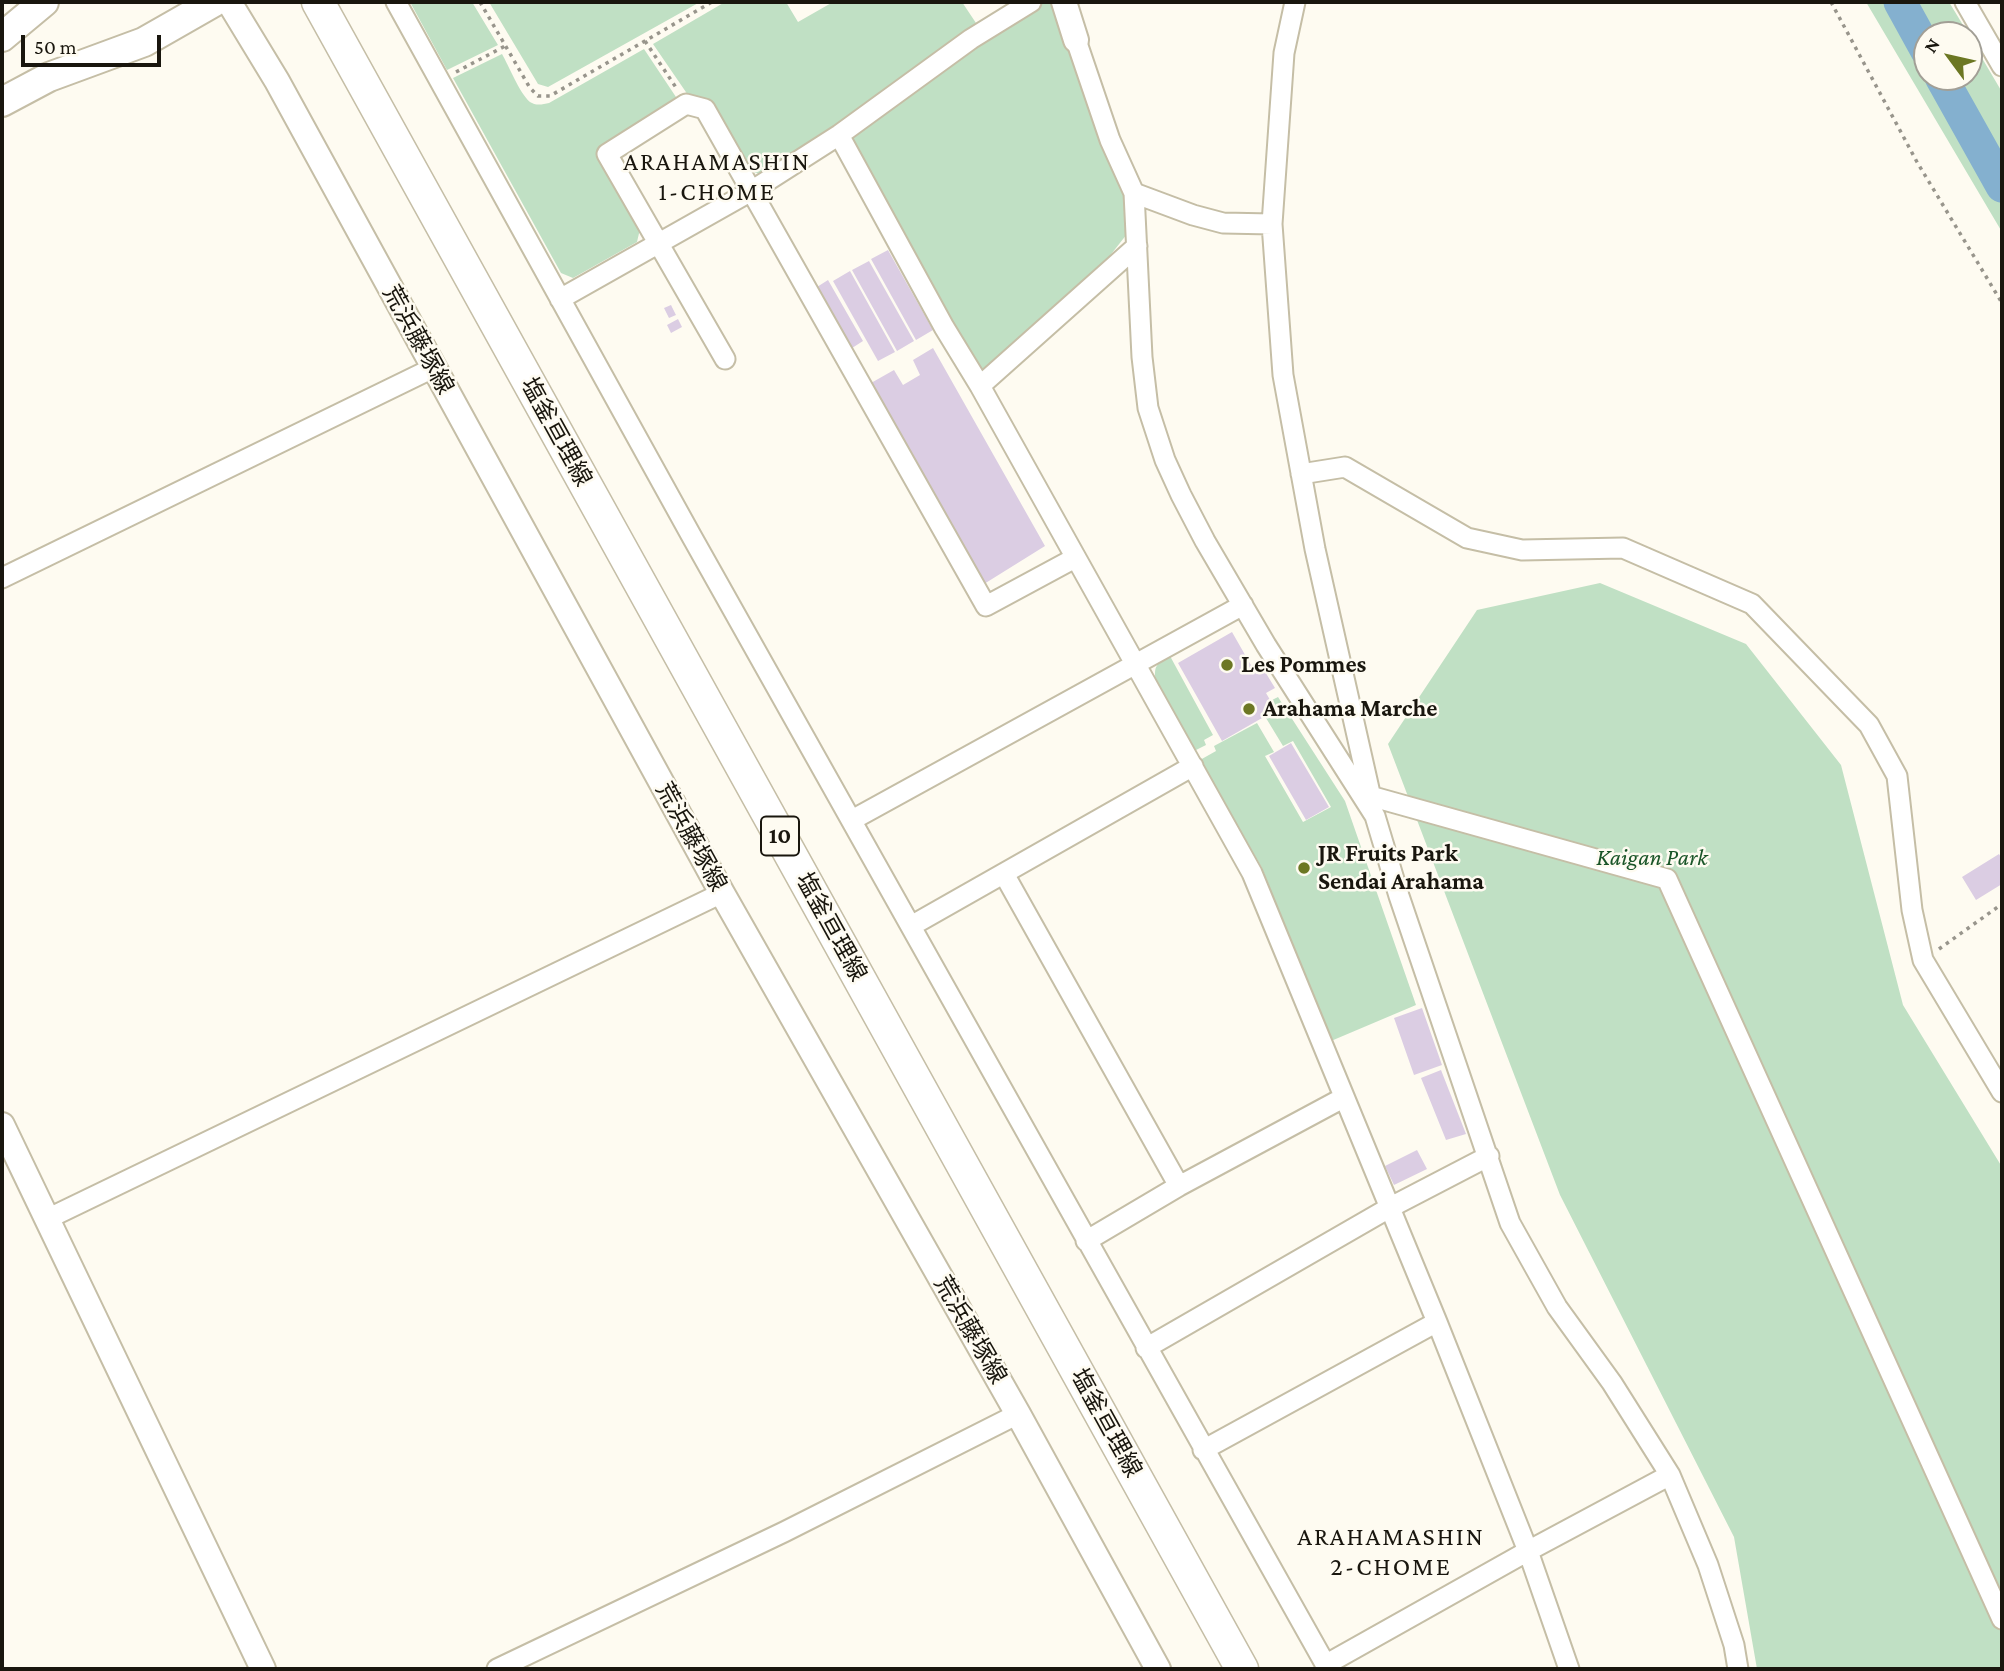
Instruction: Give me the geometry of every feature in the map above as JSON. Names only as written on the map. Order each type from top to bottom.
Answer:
[{"type":"main road","points":[[2,37],[44,2]]},
{"type":"main road","points":[[2,102],[70,67],[144,42],[214,2]]},
{"type":"main road","name":"塩釜亘理線","points":[[318,2],[1242,1669]]},
{"type":"street","name":"荒浜藤塚線","points":[[229,2],[277,80],[722,893],[1018,1414],[1158,1669]]},
{"type":"street","points":[[396,2],[1326,1667],[1528,1551],[1670,1475]]},
{"type":"street","points":[[560,299],[752,190],[839,135],[971,39],[1031,2]]},
{"type":"street","points":[[1064,2],[1110,140],[1134,193],[1142,357],[1148,408],[1166,460],[1181,495],[1243,605],[1375,816]]},
{"type":"street","points":[[1295,2],[1284,54],[1272,224],[1283,374],[1315,549],[1375,816],[1399,896],[1510,1223],[1557,1307],[1612,1383],[1670,1475],[1708,1565],[1734,1645],[1738,1669]]},
{"type":"street","points":[[1965,2],[2002,66]]},
{"type":"street","points":[[725,359],[607,154],[686,104],[705,109],[986,606],[1075,558]]},
{"type":"street","points":[[839,135],[944,327],[981,386],[1252,873],[1437,1322],[1528,1551],[1569,1669]]},
{"type":"street","points":[[1134,193],[1223,223],[1272,224]]},
{"type":"street","points":[[981,386],[1137,246]]},
{"type":"street","points":[[2,578],[433,368]]},
{"type":"street","points":[[1301,474],[1345,467],[1467,538],[1522,550],[1623,548],[1752,604],[1869,725],[1897,776],[1912,910],[1923,960],[2002,1092]]},
{"type":"street","points":[[852,820],[1243,605]]},
{"type":"street","points":[[911,926],[1194,766]]},
{"type":"street","points":[[1370,796],[1667,878],[2002,1619]]},
{"type":"street","points":[[1004,874],[1179,1186]]},
{"type":"street","points":[[47,1219],[722,893]]},
{"type":"street","points":[[1086,1241],[1179,1186],[1343,1098]]},
{"type":"street","points":[[2,1125],[263,1669]]},
{"type":"street","points":[[1146,1348],[1389,1208],[1489,1156]]},
{"type":"street","points":[[1203,1450],[1437,1322]]},
{"type":"street","points":[[497,1669],[784,1532],[1018,1414]]},
{"type":"path","points":[[480,2],[530,88],[538,96],[550,96],[712,2]]},
{"type":"path","points":[[1831,2],[1917,162],[2002,303]]},
{"type":"path","points":[[645,41],[682,98]]},
{"type":"path","points":[[449,76],[507,46]]},
{"type":"path","points":[[1923,960],[2002,904]]},
{"type":"green space","points":[[410,2],[472,2],[498,45],[447,70]]},
{"type":"green space","points":[[489,2],[700,2],[548,87],[538,84]]},
{"type":"green space","points":[[725,2],[786,2],[798,22],[833,2],[962,2],[978,26],[869,105],[761,174],[747,171],[690,98],[653,44]]},
{"type":"green space","points":[[1041,2],[1053,2],[1123,186],[1127,234],[1101,267],[987,372],[973,370],[849,145],[851,133]]},
{"type":"green space","points":[[1866,2],[1949,2],[1961,21],[1913,21],[1913,81]]},
{"type":"green space","points":[[644,49],[680,103],[597,151],[640,229],[637,242],[573,278],[561,273],[453,78],[502,54],[528,100],[543,104]]},
{"type":"green space","points":[[1983,60],[2002,92],[2002,232],[1919,91],[1983,91]]},
{"type":"green space","name":"Kaigan Park","points":[[1600,583],[1746,644],[1841,765],[1903,1005],[2002,1167],[2002,1669],[1757,1669],[1734,1537],[1560,1195],[1388,744],[1477,610]]},
{"type":"green space","points":[[1170,656],[1213,735],[1204,740],[1206,745],[1194,751],[1156,682],[1157,666]]},
{"type":"green space","points":[[1278,697],[1345,801],[1416,1005],[1331,1041],[1262,868],[1200,760],[1216,751],[1214,746],[1257,723],[1274,752],[1265,756],[1303,822],[1331,807],[1293,741],[1283,746],[1266,718],[1278,711],[1272,700]]},
{"type":"building","points":[[888,250],[933,330],[916,340],[871,259]]},
{"type":"building","points":[[869,261],[914,341],[897,351],[852,270]]},
{"type":"building","points":[[850,271],[895,352],[878,361],[833,281]]},
{"type":"building","points":[[828,280],[863,341],[849,350],[823,304],[826,303],[817,287]]},
{"type":"building","points":[[671,305],[676,315],[669,318],[664,308]]},
{"type":"building","points":[[678,319],[682,327],[671,333],[667,325]]},
{"type":"building","points":[[933,348],[1045,546],[984,584],[871,383],[894,370],[903,385],[920,375],[913,360]]},
{"type":"building","points":[[1232,632],[1256,674],[1264,670],[1275,688],[1266,693],[1276,710],[1222,741],[1178,663]]},
{"type":"building","points":[[1291,743],[1329,807],[1306,820],[1269,756]]},
{"type":"building","points":[[1999,854],[2002,859],[2002,884],[1976,900],[1962,877]]},
{"type":"building","points":[[1422,1008],[1442,1065],[1414,1075],[1394,1018]]},
{"type":"building","points":[[1441,1070],[1466,1134],[1446,1140],[1421,1078]]},
{"type":"building","points":[[1417,1150],[1427,1169],[1394,1185],[1385,1166]]},
{"type":"waterway","points":[[1900,2],[1913,26]]},
{"type":"waterway","points":[[1949,91],[2002,186]]},
{"type":"place","name":"Les Pommes","points":[[1227,665]]},
{"type":"place","name":"Arahama Marche","points":[[1249,709]]},
{"type":"place","name":"JR Fruits Park Sendai Arahama","points":[[1304,868]]},
{"type":"district","name":"ARAHAMASHIN 1-CHOME","points":[[717,177]]},
{"type":"district","name":"ARAHAMASHIN 2-CHOME","points":[[1391,1552]]}]
